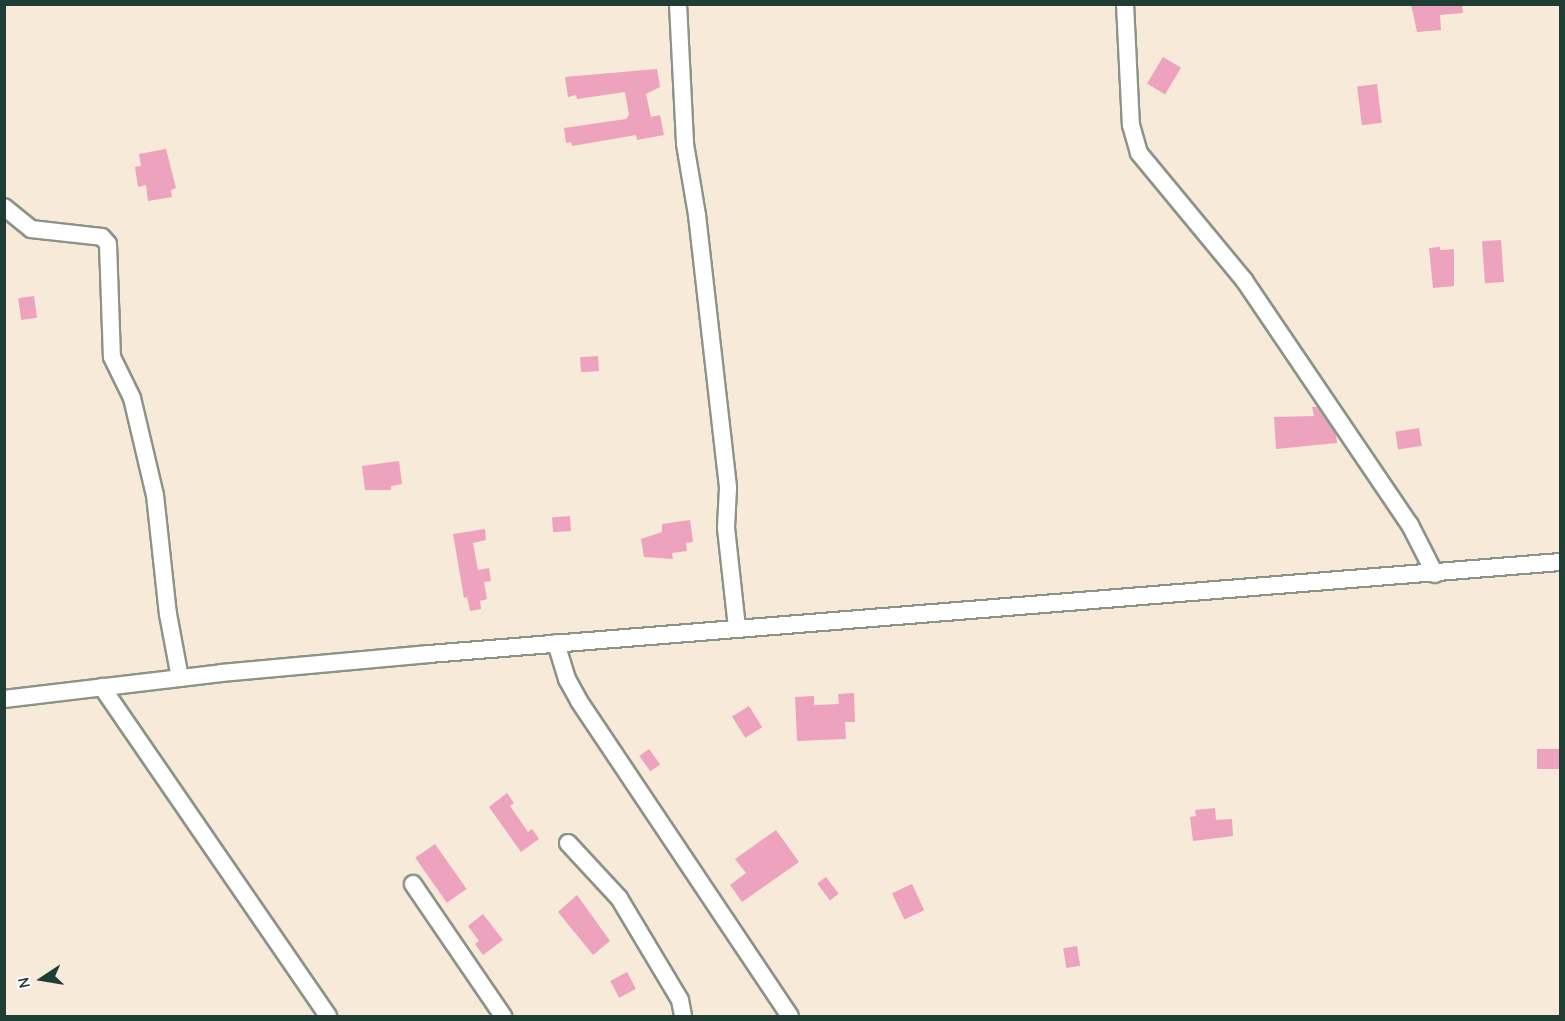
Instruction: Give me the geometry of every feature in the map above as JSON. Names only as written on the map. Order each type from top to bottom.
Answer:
[{"type":"street","points":[[678,4],[685,144],[696,206],[728,488],[726,528],[737,628]]},
{"type":"street","points":[[1120,7],[1131,125],[1139,153],[1244,280],[1410,525],[1435,574]]},
{"type":"street","points":[[4,207],[31,230],[102,237],[108,244],[112,357],[132,398],[155,495],[168,614],[180,678]]},
{"type":"street","points":[[4,699],[180,678],[556,643],[1435,574],[1560,562]]},
{"type":"street","points":[[556,643],[567,679],[579,700],[790,1017]]},
{"type":"street","points":[[102,687],[328,1017]]},
{"type":"street","points":[[568,843],[619,898],[680,1000],[683,1017]]},
{"type":"street","points":[[412,884],[504,1017]]},
{"type":"building","points":[[1411,4],[1462,4],[1463,13],[1440,15],[1441,30],[1417,32]]},
{"type":"building","points":[[1163,57],[1181,68],[1165,94],[1147,84]]},
{"type":"building","points":[[657,69],[660,87],[646,94],[651,117],[660,115],[664,135],[637,140],[636,135],[572,146],[571,142],[566,143],[564,128],[626,119],[629,115],[625,92],[577,99],[576,95],[568,97],[565,77]]},
{"type":"building","points":[[1377,84],[1382,123],[1362,125],[1357,86]]},
{"type":"building","points":[[166,149],[176,188],[171,190],[172,197],[148,201],[146,185],[138,187],[135,167],[141,166],[139,154]]},
{"type":"building","points":[[1501,240],[1504,282],[1485,283],[1482,241]]},
{"type":"building","points":[[1440,247],[1440,250],[1454,249],[1454,286],[1433,288],[1429,248]]},
{"type":"building","points":[[34,296],[37,318],[21,320],[18,298]]},
{"type":"building","points":[[598,356],[599,371],[581,372],[580,357]]},
{"type":"building","points":[[1312,407],[1317,407],[1336,434],[1337,443],[1276,449],[1274,417],[1314,416]]},
{"type":"building","points":[[1419,428],[1422,446],[1398,450],[1395,432]]},
{"type":"building","points":[[399,461],[402,484],[391,486],[391,490],[365,490],[362,466]]},
{"type":"building","points":[[570,516],[571,531],[553,532],[552,517]]},
{"type":"building","points":[[690,520],[693,542],[686,543],[687,551],[672,553],[673,559],[644,557],[641,539],[662,532],[662,524]]},
{"type":"building","points":[[485,529],[486,540],[473,543],[478,570],[489,568],[491,581],[484,582],[487,599],[480,601],[481,609],[470,611],[467,597],[464,598],[453,534]]},
{"type":"building","points":[[854,693],[855,722],[845,722],[846,739],[797,741],[795,697],[814,696],[814,705],[839,704],[838,694]]},
{"type":"building","points":[[749,706],[762,727],[745,738],[732,717]]},
{"type":"building","points":[[649,749],[660,764],[650,771],[639,756]]},
{"type":"building","points":[[1537,749],[1560,749],[1560,769],[1537,769]]},
{"type":"building","points":[[507,793],[514,803],[510,806],[528,832],[532,829],[539,839],[521,852],[489,807]]},
{"type":"building","points":[[1215,808],[1216,820],[1232,819],[1233,836],[1193,841],[1190,817],[1196,816],[1195,810]]},
{"type":"building","points":[[776,830],[799,862],[742,902],[730,885],[746,873],[735,859]]},
{"type":"building","points":[[435,844],[467,889],[447,903],[415,858]]},
{"type":"building","points":[[826,877],[839,894],[830,900],[817,884]]},
{"type":"building","points":[[912,884],[924,910],[904,920],[892,893]]},
{"type":"building","points":[[577,895],[610,941],[593,955],[558,912]]},
{"type":"building","points":[[483,914],[503,940],[483,955],[475,944],[479,941],[468,926]]},
{"type":"building","points":[[1077,946],[1080,966],[1066,968],[1063,948]]},
{"type":"building","points":[[627,972],[636,989],[619,998],[610,981]]}]
